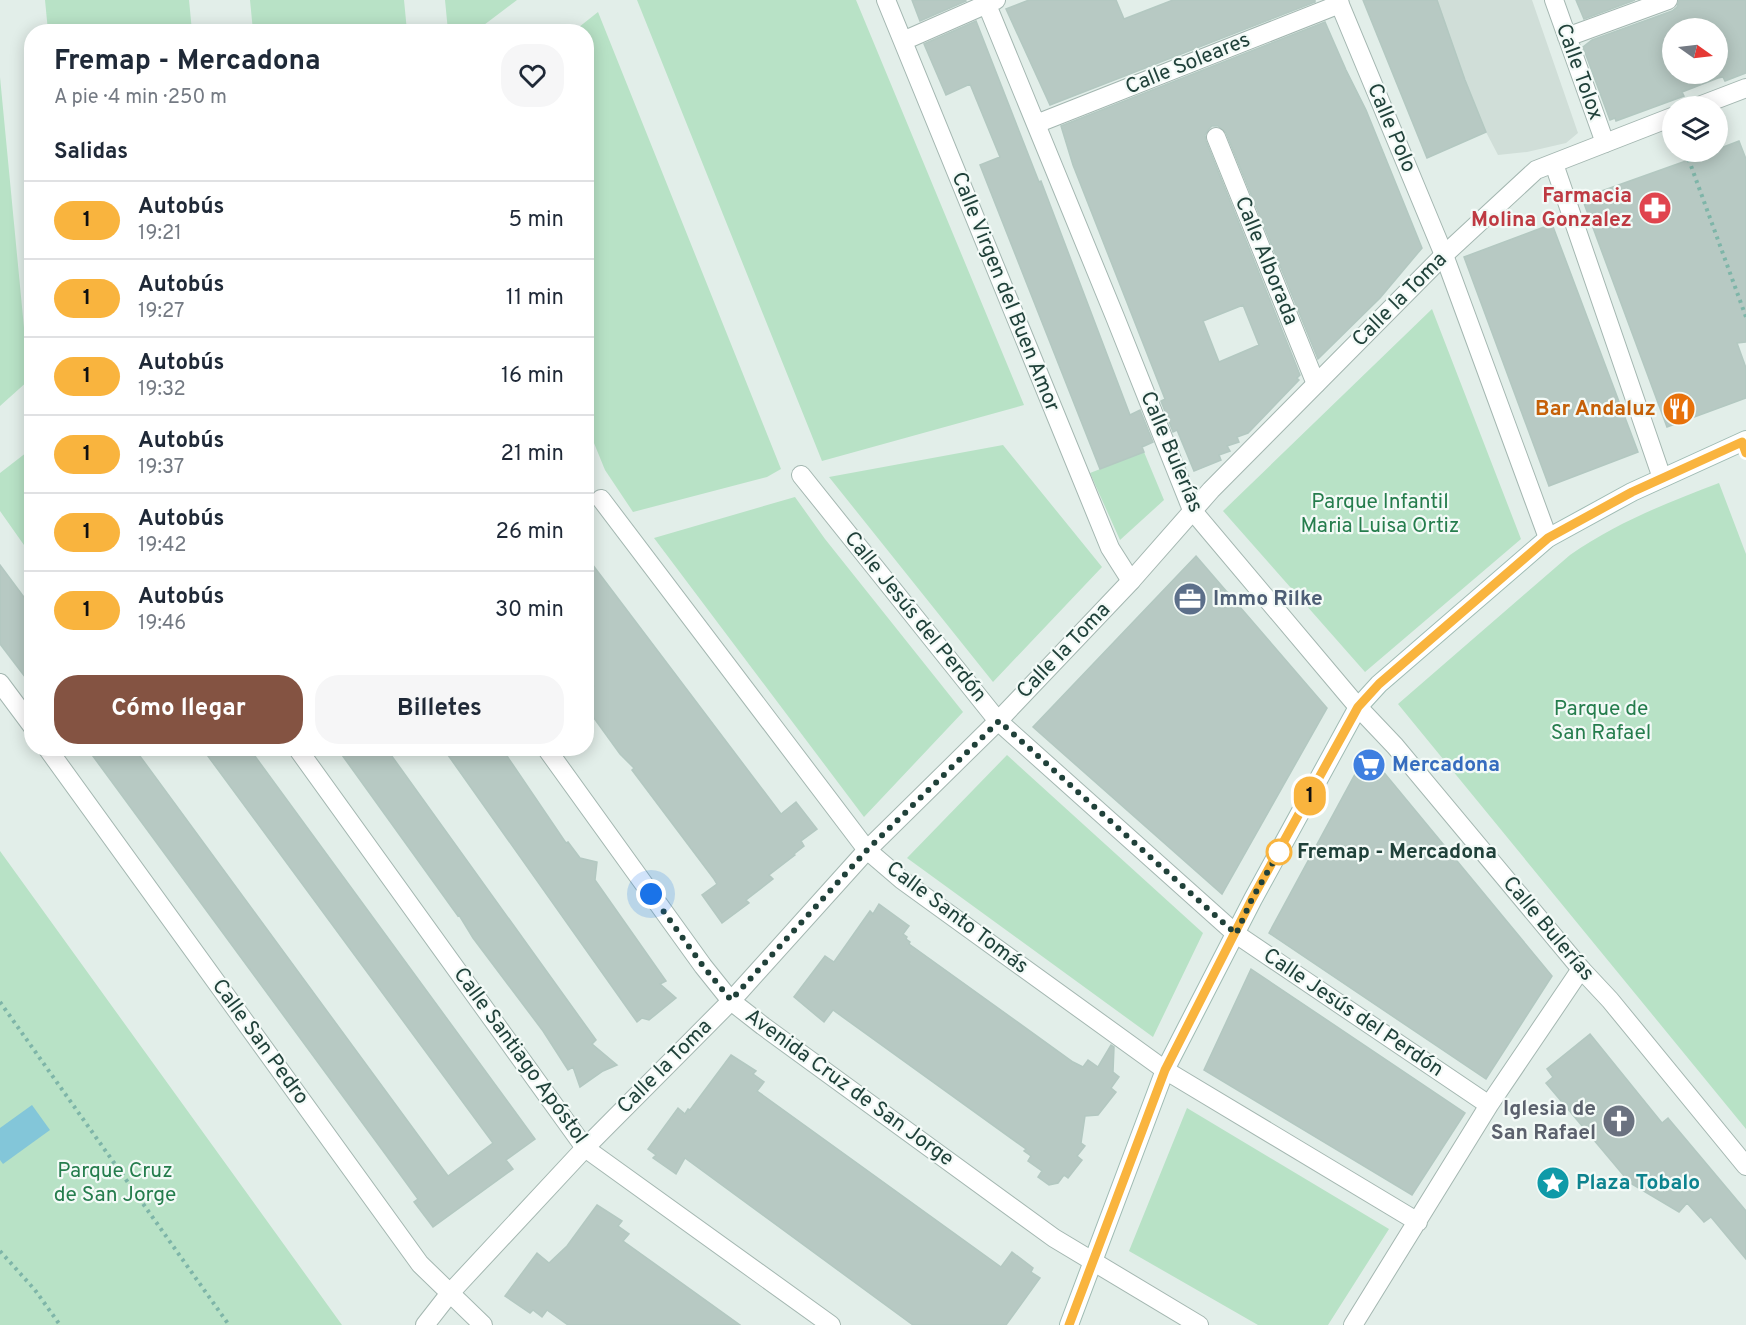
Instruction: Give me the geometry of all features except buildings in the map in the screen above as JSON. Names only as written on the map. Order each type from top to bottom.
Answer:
[{"type":"street","name":"Calle Virgen del Buen Amor","points":[[886,0],[1110,548],[1131,581]]},
{"type":"street","name":"Calle Tolox","points":[[1554,0],[1605,143]]},
{"type":"street","points":[[1568,37],[1668,0]]},
{"type":"street","points":[[903,42],[989,1]]},
{"type":"street","name":"Calle Bulerías","points":[[989,1],[1036,124],[1192,510],[1358,707],[1395,746],[1581,969],[1610,1000],[1746,1166]]},
{"type":"street","name":"Calle Soleares","points":[[1036,124],[1339,2]]},
{"type":"street","name":"Calle Polo","points":[[1339,2],[1444,255],[1548,538]]},
{"type":"street","points":[[1725,96],[1746,88]]},
{"type":"street","name":"Calle la Toma","points":[[425,1325],[450,1293],[585,1148],[731,1000],[867,850],[999,721],[1167,542],[1192,510],[1444,255],[1536,170],[1662,121]]},
{"type":"street","name":"Calle Alborada","points":[[1216,137],[1316,384]]},
{"type":"street","points":[[1554,164],[1662,478]]},
{"type":"street","points":[[1069,1325],[1165,1070],[1252,899],[1358,707],[1379,684],[1548,538],[1662,478],[1745,445]]},
{"type":"street","name":"Calle Jesús del Perdón","points":[[801,475],[999,721],[1236,934],[1489,1105]]},
{"type":"street","name":"Calle Santo Tomás","points":[[601,499],[867,850],[902,880],[1165,1070],[1418,1222]]},
{"type":"street","points":[[0,683],[24,715]]},
{"type":"street","name":"Calle San Pedro","points":[[53,756],[420,1264],[483,1325]]},
{"type":"street","name":"Calle Santiago Apóstol","points":[[303,756],[585,1148],[831,1325]]},
{"type":"street","name":"Avenida Cruz de San Jorge","points":[[552,756],[703,966],[731,1000],[763,1026],[1044,1231],[1199,1325]]},
{"type":"street","points":[[1353,1325],[1489,1105],[1581,969]]},
{"type":"path","points":[[1690,162],[1746,317]]},
{"type":"path","points":[[0,1002],[229,1325]]},
{"type":"path","points":[[0,1251],[34,1290],[60,1325]]},
{"type":"shaded area","points":[[1374,0],[1532,0],[1578,133],[1566,143],[1527,152],[1498,155],[1486,132],[1427,158]]},
{"type":"green space","points":[[45,0],[189,0],[191,24],[47,24]]},
{"type":"green space","points":[[250,0],[404,0],[406,24],[252,24]]},
{"type":"green space","points":[[445,0],[517,0],[485,24],[447,24]]},
{"type":"green space","points":[[637,0],[856,0],[1024,405],[822,461]]},
{"type":"green space","points":[[598,12],[781,469],[767,477],[633,512],[605,470],[594,443],[594,24],[583,24]]},
{"type":"green space","points":[[0,77],[24,328],[24,384],[0,406]]},
{"type":"green space","name":"Parque Infantil Maria Luisa Ortiz","points":[[1432,309],[1521,539],[1365,672],[1223,511]]},
{"type":"green space","points":[[1003,445],[1102,567],[993,682],[829,477]]},
{"type":"green space","points":[[1144,452],[1164,500],[1120,540],[1090,473]]},
{"type":"green space","points":[[24,454],[24,545],[0,511],[0,473]]},
{"type":"green space","name":"Parque de San Rafael","points":[[1719,483],[1746,554],[1746,1129],[1398,704],[1570,555],[1623,523]]},
{"type":"green space","points":[[795,497],[825,539],[963,712],[864,817],[654,538]]},
{"type":"green space","points":[[1007,755],[1203,933],[1153,1037],[907,858]]},
{"type":"green space","name":"Parque Cruz de San Jorge","points":[[0,851],[342,1325],[0,1325]]},
{"type":"green space","points":[[1187,1108],[1389,1229],[1328,1325],[1258,1325],[1129,1251]]},
{"type":"water","points":[[32,1105],[50,1130],[3,1164],[0,1160],[0,1128]]},
{"type":"bus line","name":"1","points":[[1069,1325],[1165,1070],[1252,899],[1358,707],[1379,684],[1548,538],[1632,492],[1742,442],[1746,453]]},
{"type":"place","name":"Farmacia Molina Gonzalez","points":[[1655,208]]},
{"type":"place","name":"Bar Andaluz","points":[[1679,409]]},
{"type":"place","name":"Immo Rilke","points":[[1190,599]]},
{"type":"place","name":"Mercadona","points":[[1369,765]]},
{"type":"place","name":"Fremap - Mercadona","points":[[1279,852]]},
{"type":"place","name":"Iglesia de San Rafael","points":[[1619,1121]]},
{"type":"place","name":"Plaza Tobalo","points":[[1553,1183]]},
{"type":"route","points":[[651,894],[703,966],[731,1000],[867,850],[999,721],[1236,934],[1252,899],[1279,852]]}]
